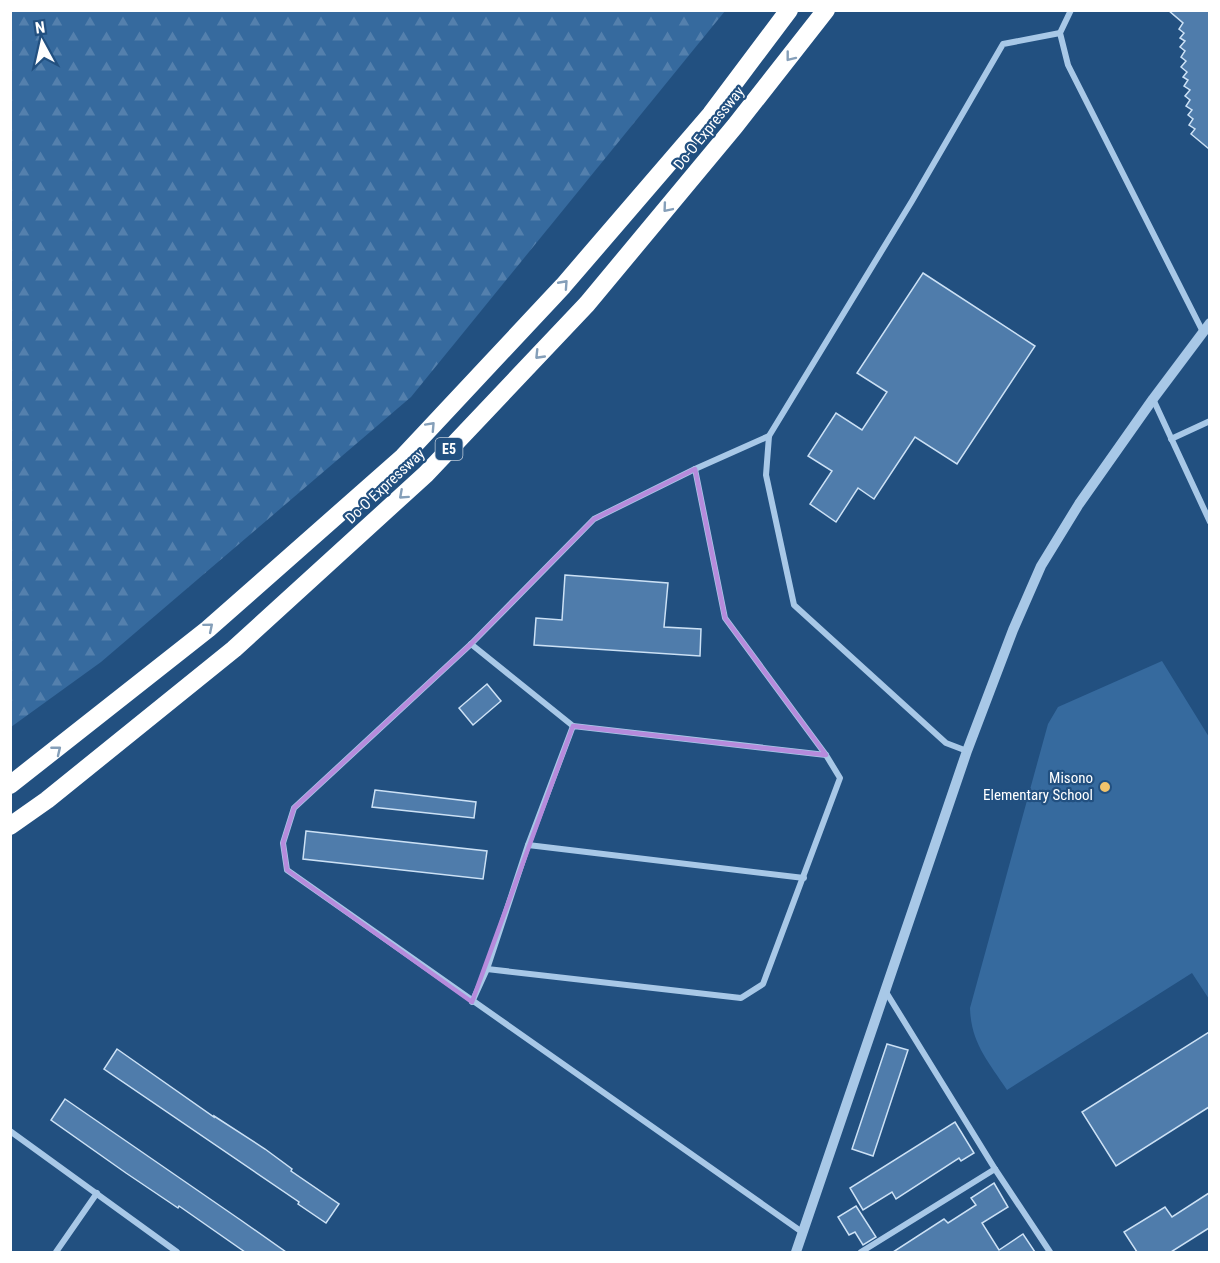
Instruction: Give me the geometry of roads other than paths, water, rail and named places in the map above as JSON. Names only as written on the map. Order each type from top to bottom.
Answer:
[{"type":"highway","name":"Do-O Expressway","points":[[10,785],[208,629],[403,457],[563,286],[711,114],[789,10]]},
{"type":"highway","name":"Do-O Expressway","points":[[10,826],[47,800],[234,649],[426,474],[588,304],[735,126],[826,10]]},
{"type":"street","points":[[796,1252],[967,751],[1013,630],[1041,566],[1079,504],[1206,327],[1068,65],[1060,33],[1071,10]]},
{"type":"street","points":[[967,751],[946,743],[794,605],[766,475],[769,436],[912,201],[1003,44],[1060,33]]},
{"type":"street","points":[[1153,399],[1209,522]]},
{"type":"street","points":[[1171,439],[1209,421]]},
{"type":"street","points":[[769,436],[695,469],[594,519],[471,644],[294,808],[283,843],[287,870],[802,1232]]},
{"type":"street","points":[[488,969],[741,998],[764,984],[840,778],[826,755],[725,618],[695,469]]},
{"type":"street","points":[[471,644],[573,726],[826,755]]},
{"type":"street","points":[[472,1002],[488,969],[528,845],[573,726]]},
{"type":"street","points":[[528,845],[804,878]]},
{"type":"street","points":[[886,992],[995,1169],[1050,1252]]},
{"type":"street","points":[[10,1131],[177,1252]]},
{"type":"street","points":[[861,1252],[995,1169]]},
{"type":"street","points":[[56,1252],[97,1193]]},
{"type":"place","name":"Misono Elementary School","points":[[1105,787]]}]
